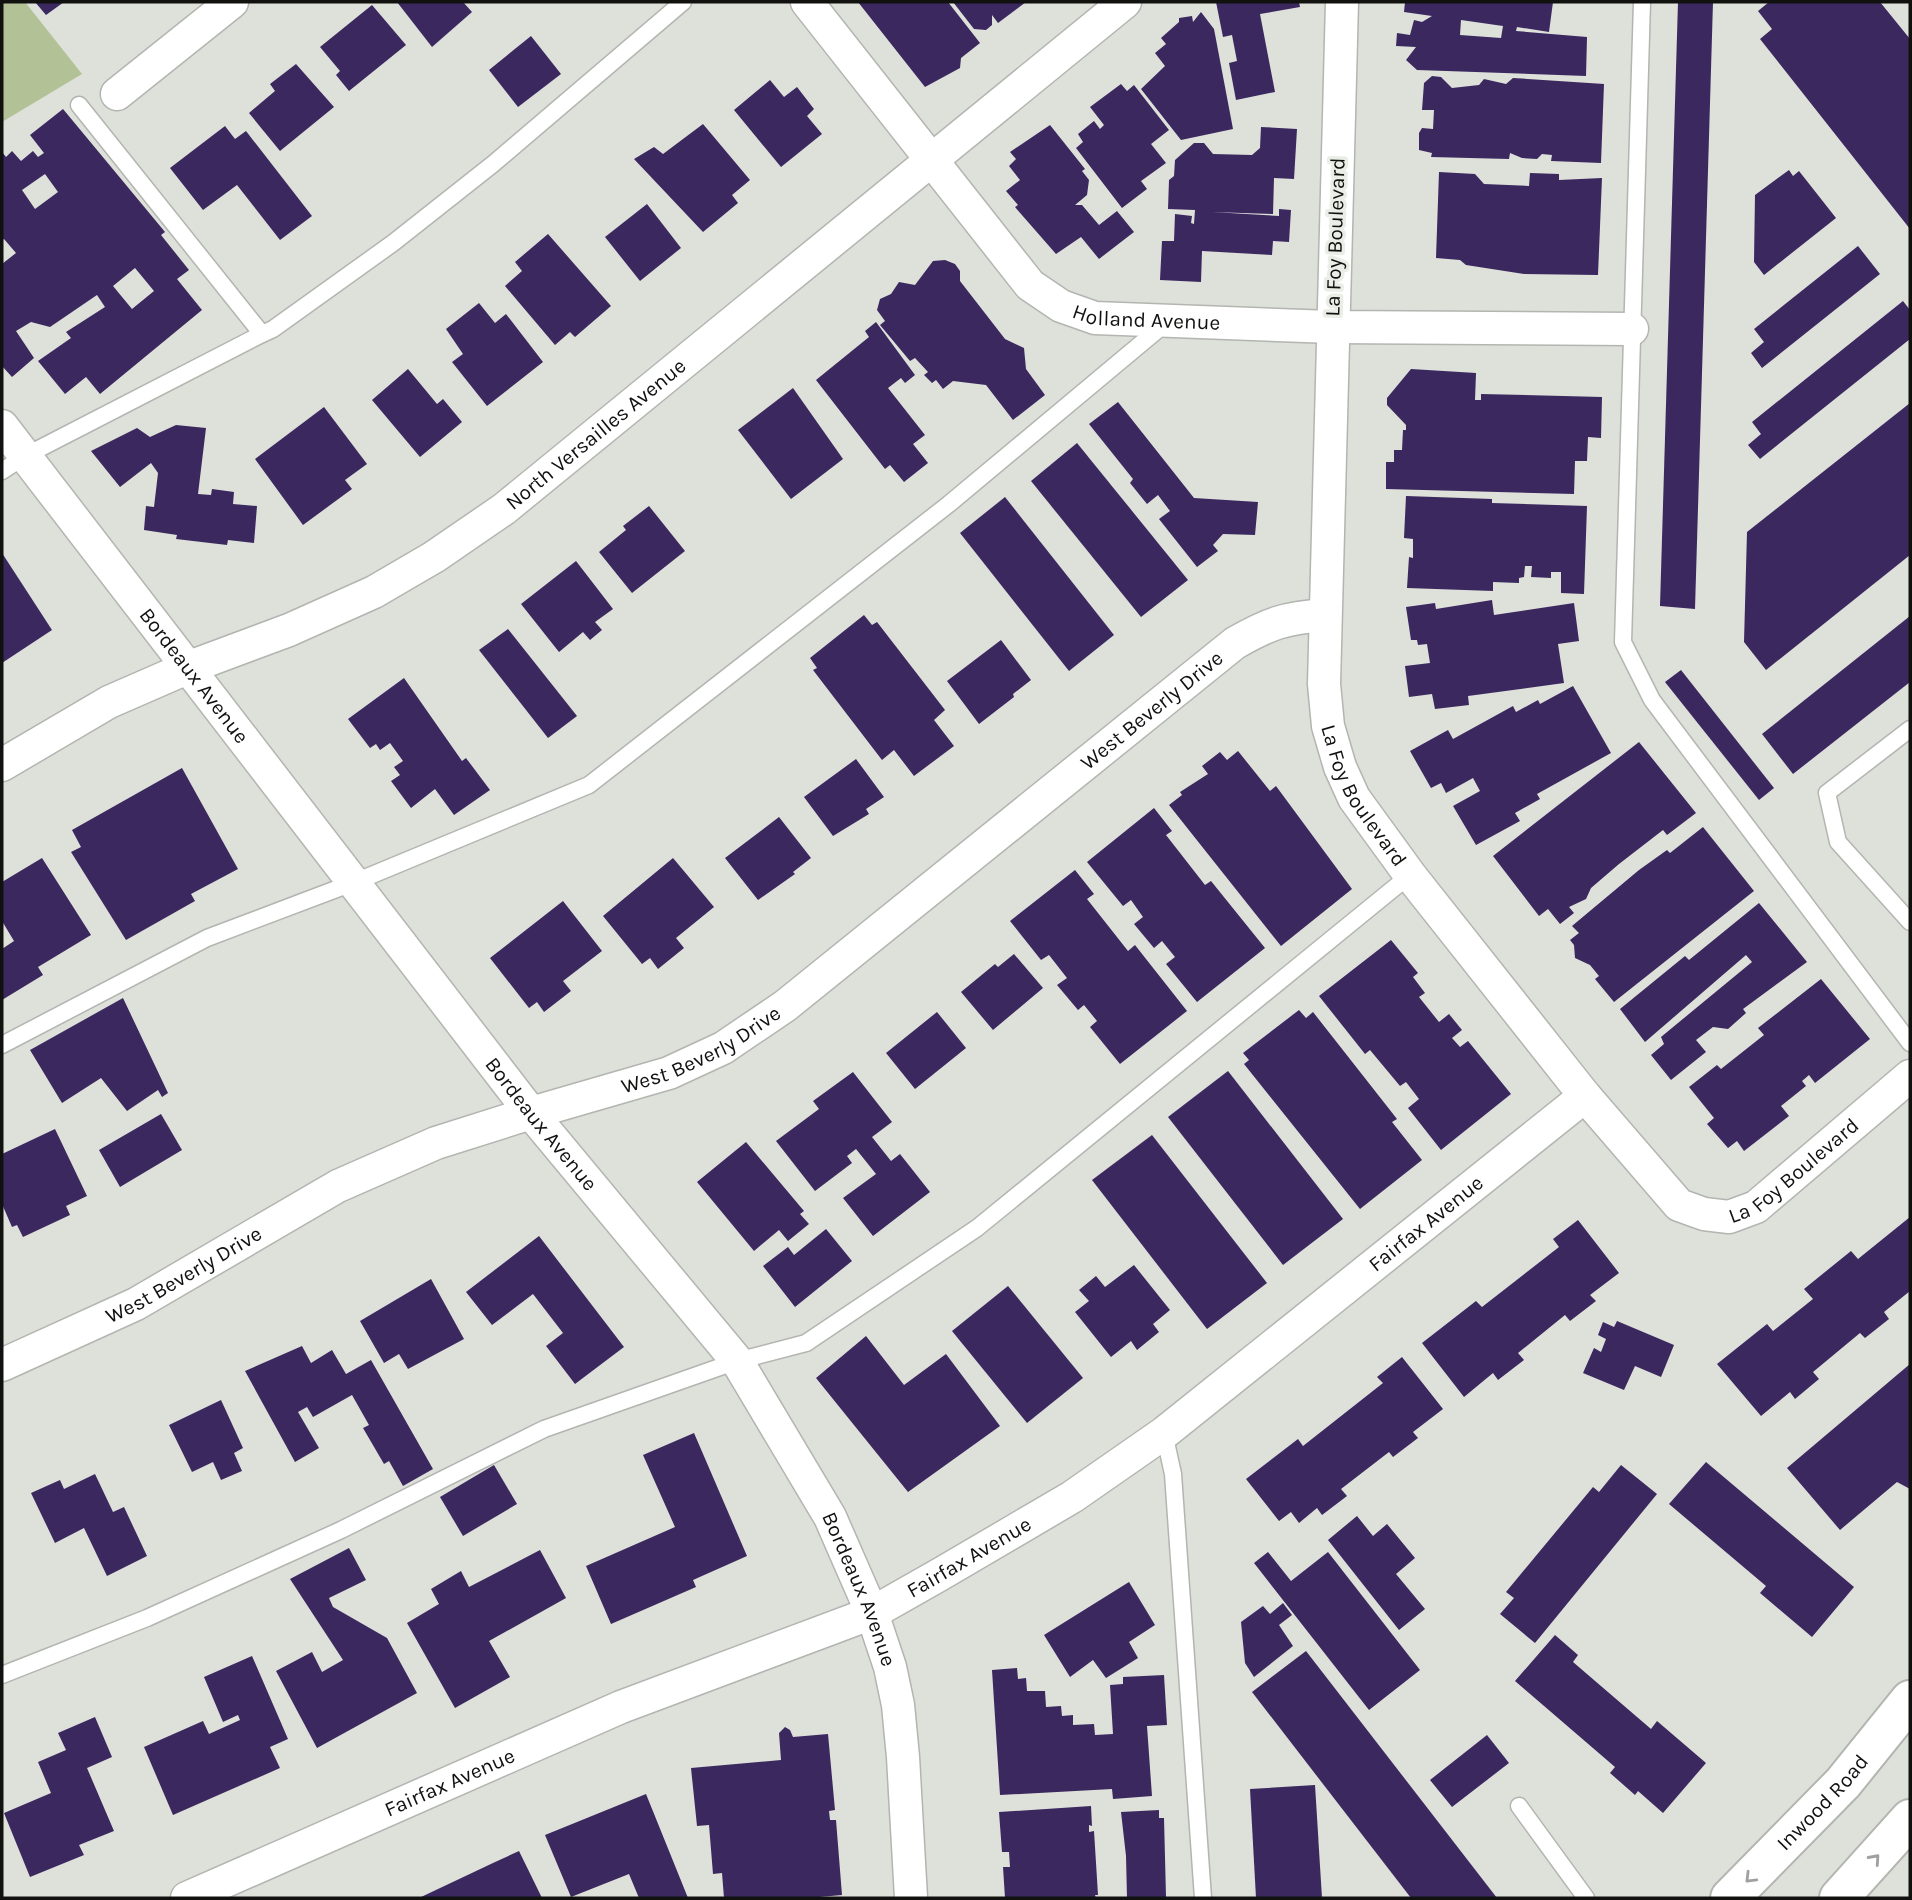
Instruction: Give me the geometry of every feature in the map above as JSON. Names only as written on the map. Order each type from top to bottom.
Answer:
[{"type":"main road","name":"Inwood Road","points":[[1730,1898],[1843,1783],[1910,1700]]},
{"type":"main road","points":[[1839,1898],[1910,1819]]},
{"type":"street","points":[[117,94],[232,2]]},
{"type":"street","name":"Holland Avenue","points":[[807,2],[1030,285],[1060,306],[1094,318],[1332,327],[1632,329]]},
{"type":"street","name":"North Versailles Avenue","points":[[2,765],[110,702],[187,667],[289,630],[374,592],[434,557],[504,509],[1125,2]]},
{"type":"street","name":"La Foy Boulevard","points":[[1342,2],[1324,684],[1328,726],[1340,767],[1354,798],[1410,875],[1585,1096],[1679,1205],[1704,1214],[1729,1217],[1756,1207],[1910,1076]]},
{"type":"street","name":"Bordeaux Avenue","points":[[2,426],[14,463],[187,667],[531,1113],[737,1362],[830,1517],[872,1613],[890,1667],[898,1705],[911,1898]]},
{"type":"street","name":"West Beverly Drive","points":[[2,1365],[136,1304],[338,1186],[436,1143],[669,1073],[723,1048],[785,1006],[1235,643],[1260,629],[1290,618],[1325,615]]},
{"type":"street","name":"Fairfax Avenue","points":[[187,1898],[621,1707],[872,1613],[1072,1497],[1164,1433],[1585,1096]]},
{"type":"lane","points":[[14,463],[273,329],[393,243],[493,164],[682,2]]},
{"type":"lane","points":[[1642,2],[1623,642],[1652,700],[1910,1044]]},
{"type":"lane","points":[[79,105],[261,334]]},
{"type":"lane","points":[[2,1045],[207,938],[355,882],[589,785],[949,504],[1169,320]]},
{"type":"lane","points":[[1910,729],[1826,793],[1838,842],[1910,922]]},
{"type":"lane","points":[[2,1675],[147,1618],[329,1536],[544,1429],[737,1362],[807,1343],[977,1228],[1410,875]]},
{"type":"lane","points":[[1164,1433],[1173,1474],[1203,1898]]},
{"type":"lane","points":[[1519,1806],[1586,1898]]},
{"type":"green space","points":[[2,2],[25,2],[82,74],[2,122]]},
{"type":"building","points":[[35,2],[64,2],[46,15]]},
{"type":"building","points":[[397,2],[463,2],[472,12],[432,47]]},
{"type":"building","points":[[858,2],[948,2],[980,43],[961,58],[960,68],[925,87]]},
{"type":"building","points":[[953,2],[1026,2],[998,23],[992,15],[992,25],[986,30],[974,29]]},
{"type":"building","points":[[1216,2],[1299,2],[1300,7],[1260,14],[1275,92],[1236,100],[1229,63],[1237,61],[1232,35],[1223,37]]},
{"type":"building","points":[[1405,2],[1553,2],[1549,32],[1517,27],[1516,31],[1587,37],[1586,76],[1417,70],[1406,60],[1416,47],[1396,46],[1397,33],[1410,35],[1414,20],[1422,22],[1432,16],[1404,12]],"holes":[[[1461,20],[1503,26],[1501,38],[1460,35]]]},
{"type":"building","points":[[1678,2],[1713,2],[1695,609],[1660,606]]},
{"type":"building","points":[[1769,2],[1880,2],[1910,39],[1910,229],[1760,39],[1772,29],[1758,11]]},
{"type":"building","points":[[372,5],[406,45],[349,91],[336,75],[340,71],[320,47]]},
{"type":"building","points":[[1201,12],[1214,29],[1233,129],[1181,140],[1141,89],[1165,66],[1155,53],[1166,44],[1161,38],[1179,22],[1179,18],[1192,16],[1193,22]]},
{"type":"building","points":[[531,36],[561,74],[518,107],[489,70]]},
{"type":"building","points":[[296,64],[334,107],[280,151],[249,113],[275,91],[270,84]]},
{"type":"building","points":[[1432,76],[1441,77],[1452,88],[1479,85],[1484,79],[1506,84],[1513,78],[1604,84],[1601,163],[1551,161],[1552,155],[1542,154],[1537,159],[1522,158],[1510,153],[1509,159],[1431,157],[1432,153],[1419,150],[1419,133],[1422,128],[1433,129],[1434,110],[1422,110],[1424,83]]},
{"type":"building","points":[[770,80],[784,97],[797,87],[814,109],[807,116],[822,134],[781,167],[734,110]]},
{"type":"building","points":[[1121,84],[1127,91],[1134,85],[1169,130],[1151,144],[1166,163],[1141,181],[1147,189],[1122,208],[1076,148],[1083,142],[1078,134],[1094,121],[1100,129],[1104,125],[1090,107]]},
{"type":"building","points":[[63,109],[165,232],[161,235],[189,270],[177,279],[202,310],[100,394],[86,377],[65,394],[38,361],[71,338],[66,332],[105,307],[97,295],[50,327],[31,322],[16,331],[34,358],[12,377],[2,366],[2,264],[16,253],[2,240],[2,152],[6,157],[12,151],[21,161],[33,151],[38,157],[44,153],[30,135]],"holes":[[[45,174],[58,192],[35,209],[22,190]],[[135,268],[154,291],[132,309],[113,286]]]},
{"type":"building","points":[[703,124],[750,180],[732,195],[738,203],[703,232],[634,159],[654,147],[663,154]]},
{"type":"building","points":[[1050,125],[1085,169],[1082,171],[1089,180],[1087,195],[1075,205],[1082,205],[1099,225],[1117,211],[1134,232],[1099,259],[1081,237],[1056,254],[1015,207],[1018,205],[1006,191],[1020,180],[1009,166],[1016,159],[1010,152]]},
{"type":"building","points":[[225,126],[235,139],[246,131],[312,216],[280,240],[237,185],[203,210],[170,168]]},
{"type":"building","points":[[1261,127],[1297,129],[1294,179],[1274,178],[1273,214],[1212,212],[1279,216],[1279,209],[1291,210],[1289,242],[1273,241],[1272,255],[1202,251],[1201,282],[1160,280],[1162,241],[1174,241],[1175,214],[1192,216],[1191,223],[1194,224],[1195,210],[1168,209],[1169,180],[1174,176],[1175,160],[1194,143],[1204,143],[1213,154],[1252,155],[1260,148]]},
{"type":"building","points":[[1789,170],[1793,176],[1799,171],[1836,218],[1764,275],[1754,262],[1755,195]]},
{"type":"building","points":[[1439,172],[1475,174],[1484,184],[1529,186],[1530,173],[1559,174],[1559,180],[1602,178],[1598,275],[1524,274],[1466,265],[1460,260],[1436,258]]},
{"type":"building","points":[[647,204],[681,248],[640,281],[605,237]]},
{"type":"building","points":[[548,234],[611,306],[575,337],[570,332],[555,345],[505,286],[522,271],[515,262]]},
{"type":"building","points":[[1858,246],[1880,274],[1762,368],[1751,353],[1764,342],[1754,329]]},
{"type":"building","points":[[945,260],[955,264],[960,271],[960,281],[1005,339],[1024,348],[1026,369],[1045,395],[1013,420],[986,385],[953,381],[943,389],[936,380],[932,383],[924,375],[928,372],[915,358],[910,361],[880,325],[885,321],[877,310],[880,299],[891,294],[899,282],[915,285],[933,261]]},
{"type":"building","points":[[1903,301],[1910,310],[1910,339],[1760,459],[1748,445],[1761,434],[1752,422]]},
{"type":"building","points":[[479,303],[495,323],[506,314],[543,362],[487,406],[452,362],[463,354],[446,329]]},
{"type":"building","points":[[876,322],[915,375],[905,383],[901,378],[888,388],[925,435],[913,444],[928,463],[904,482],[890,465],[885,469],[816,380],[869,337],[865,331]]},
{"type":"building","points":[[408,369],[437,404],[443,399],[462,422],[420,457],[372,400]]},
{"type":"building","points":[[1411,369],[1476,373],[1475,400],[1481,400],[1481,394],[1602,397],[1601,438],[1588,437],[1587,461],[1575,461],[1574,494],[1386,489],[1386,462],[1394,462],[1394,450],[1402,450],[1403,430],[1406,430],[1406,425],[1387,405],[1387,398]]},
{"type":"building","points":[[793,388],[843,459],[791,499],[738,430]]},
{"type":"building","points":[[1118,402],[1194,498],[1258,502],[1255,535],[1223,534],[1213,545],[1218,551],[1197,567],[1159,519],[1170,511],[1158,495],[1147,504],[1130,483],[1133,479],[1089,424]]},
{"type":"building","points":[[1910,403],[1910,555],[1766,670],[1744,642],[1747,532]]},
{"type":"building","points":[[324,407],[367,464],[345,480],[352,489],[303,525],[255,459]]},
{"type":"building","points":[[176,425],[206,428],[198,494],[211,495],[212,489],[234,492],[233,504],[257,506],[254,543],[228,540],[227,545],[176,539],[177,535],[144,530],[146,506],[154,507],[158,473],[151,463],[120,487],[91,451],[137,428],[150,437]]},
{"type":"building","points":[[1077,443],[1188,580],[1141,617],[1031,481]]},
{"type":"building","points":[[1406,496],[1492,499],[1492,503],[1587,506],[1584,594],[1561,593],[1561,572],[1551,572],[1551,578],[1531,577],[1532,566],[1525,566],[1524,577],[1519,578],[1519,583],[1493,582],[1493,591],[1407,588],[1409,557],[1413,558],[1413,539],[1404,538]]},
{"type":"building","points":[[1005,497],[1114,635],[1069,671],[960,533]]},
{"type":"building","points":[[649,506],[685,551],[632,593],[599,552],[626,530],[623,526]]},
{"type":"building","points":[[2,553],[52,630],[2,663]]},
{"type":"building","points":[[576,561],[613,609],[595,622],[602,630],[590,640],[583,632],[559,652],[521,604]]},
{"type":"building","points":[[1492,600],[1494,615],[1574,603],[1579,641],[1558,644],[1564,683],[1468,696],[1469,705],[1435,709],[1432,694],[1409,697],[1405,666],[1430,663],[1427,644],[1418,645],[1417,640],[1411,640],[1406,607],[1435,603],[1436,609]]},
{"type":"building","points":[[864,615],[872,625],[877,622],[945,710],[934,720],[954,746],[914,776],[894,750],[882,760],[813,670],[817,668],[810,658]]},
{"type":"building","points":[[1910,616],[1910,682],[1793,774],[1762,734]]},
{"type":"building","points":[[508,629],[577,716],[548,738],[479,650]]},
{"type":"building","points":[[1001,640],[1031,680],[979,724],[947,681]]},
{"type":"building","points":[[1681,670],[1774,788],[1759,800],[1665,682]]},
{"type":"building","points":[[404,678],[462,761],[466,758],[490,790],[454,815],[435,789],[411,808],[391,781],[400,775],[394,767],[403,761],[390,743],[380,750],[376,744],[370,748],[348,719]]},
{"type":"building","points":[[1573,686],[1611,753],[1537,794],[1540,799],[1515,813],[1520,821],[1476,845],[1453,806],[1480,791],[1473,778],[1446,793],[1441,783],[1431,788],[1410,751],[1448,730],[1453,739],[1513,706],[1516,712],[1538,700],[1540,704]]},
{"type":"building","points":[[1639,742],[1696,813],[1667,835],[1663,830],[1619,864],[1591,888],[1586,899],[1569,907],[1574,913],[1560,924],[1548,909],[1539,916],[1493,856]]},
{"type":"building","points":[[1238,751],[1270,791],[1276,786],[1352,889],[1281,946],[1169,805],[1182,795],[1180,792],[1208,774],[1202,766],[1220,752],[1227,760]]},
{"type":"building","points":[[856,759],[884,797],[866,809],[869,814],[833,836],[804,797]]},
{"type":"building","points":[[182,768],[238,869],[191,894],[195,901],[126,940],[71,852],[81,847],[72,830]]},
{"type":"building","points":[[1154,808],[1172,831],[1166,835],[1205,885],[1211,881],[1265,948],[1197,1002],[1166,964],[1175,957],[1162,941],[1154,948],[1134,924],[1143,917],[1131,900],[1123,906],[1087,862]]},
{"type":"building","points":[[779,817],[811,858],[793,872],[795,874],[758,900],[725,858]]},
{"type":"building","points":[[1703,827],[1754,891],[1614,1002],[1595,979],[1599,976],[1590,965],[1575,958],[1574,945],[1570,940],[1579,933],[1572,926],[1639,870],[1667,850],[1670,853]]},
{"type":"building","points":[[42,858],[91,935],[38,967],[43,975],[2,1000],[2,949],[14,941],[2,921],[2,882]]},
{"type":"building","points":[[673,858],[714,907],[676,938],[684,948],[658,969],[650,958],[642,964],[603,916]]},
{"type":"building","points":[[1075,870],[1094,894],[1087,899],[1128,951],[1135,945],[1187,1011],[1120,1064],[1090,1027],[1097,1021],[1084,1005],[1078,1010],[1057,985],[1067,978],[1049,955],[1041,960],[1010,921]]},
{"type":"building","points":[[563,901],[602,951],[563,981],[571,991],[544,1012],[537,1002],[529,1008],[490,958]]},
{"type":"building","points":[[1759,903],[1807,962],[1743,1009],[1746,1013],[1728,1029],[1713,1027],[1696,1040],[1706,1052],[1671,1080],[1651,1055],[1664,1044],[1661,1037],[1752,962],[1746,955],[1645,1042],[1620,1009],[1685,956],[1689,960]]},
{"type":"building","points":[[1391,940],[1418,973],[1413,977],[1425,993],[1419,997],[1439,1022],[1449,1014],[1462,1030],[1452,1038],[1460,1047],[1468,1041],[1511,1094],[1441,1150],[1408,1108],[1419,1099],[1406,1082],[1400,1086],[1370,1050],[1365,1054],[1319,996]]},
{"type":"building","points":[[1014,954],[1043,988],[993,1030],[961,992],[995,964],[998,967]]},
{"type":"building","points":[[1821,979],[1870,1039],[1815,1083],[1809,1075],[1802,1081],[1806,1086],[1781,1106],[1789,1116],[1744,1151],[1737,1141],[1728,1148],[1707,1124],[1714,1118],[1689,1087],[1717,1065],[1721,1069],[1764,1035],[1758,1028]]},
{"type":"building","points":[[123,998],[168,1093],[162,1097],[158,1090],[127,1111],[101,1078],[62,1103],[30,1050]]},
{"type":"building","points":[[1299,1010],[1306,1018],[1313,1012],[1397,1119],[1392,1122],[1422,1160],[1360,1209],[1244,1064],[1249,1060],[1243,1053]]},
{"type":"building","points":[[937,1012],[966,1048],[915,1089],[886,1053]]},
{"type":"building","points":[[1228,1071],[1343,1219],[1283,1265],[1168,1117]]},
{"type":"building","points":[[853,1072],[892,1122],[872,1137],[891,1161],[900,1154],[930,1192],[873,1236],[843,1198],[876,1174],[856,1149],[847,1156],[852,1163],[815,1191],[776,1141],[819,1109],[813,1101]]},
{"type":"building","points":[[161,1114],[182,1150],[120,1187],[99,1150]]},
{"type":"building","points":[[55,1129],[87,1196],[66,1206],[70,1215],[23,1237],[17,1225],[12,1227],[2,1204],[2,1154]]},
{"type":"building","points":[[1152,1135],[1267,1283],[1207,1329],[1092,1180]]},
{"type":"building","points":[[746,1142],[804,1211],[800,1214],[809,1224],[788,1241],[779,1230],[754,1251],[697,1182]]},
{"type":"building","points":[[1910,1217],[1910,1291],[1884,1312],[1889,1319],[1865,1338],[1860,1333],[1813,1372],[1819,1379],[1795,1399],[1790,1392],[1761,1416],[1717,1364],[1767,1324],[1773,1331],[1813,1299],[1804,1289],[1851,1251],[1858,1259]]},
{"type":"building","points":[[1578,1220],[1619,1273],[1590,1295],[1596,1301],[1570,1321],[1565,1315],[1518,1353],[1524,1360],[1498,1380],[1493,1373],[1464,1397],[1422,1343],[1476,1301],[1482,1307],[1559,1247],[1553,1239]]},
{"type":"building","points":[[826,1229],[852,1261],[795,1307],[763,1266],[788,1247],[794,1255]]},
{"type":"building","points":[[539,1236],[624,1347],[575,1384],[546,1346],[563,1333],[533,1294],[492,1325],[466,1292]]},
{"type":"building","points":[[1134,1265],[1170,1310],[1153,1324],[1159,1332],[1137,1350],[1131,1341],[1111,1357],[1075,1312],[1089,1301],[1079,1290],[1096,1276],[1105,1287]]},
{"type":"building","points":[[431,1279],[464,1339],[408,1369],[399,1354],[384,1363],[360,1321]]},
{"type":"building","points":[[1008,1286],[1083,1378],[1027,1423],[952,1331]]},
{"type":"building","points":[[1617,1321],[1674,1345],[1661,1377],[1635,1366],[1624,1390],[1583,1373],[1594,1348],[1601,1352],[1606,1339],[1598,1335],[1603,1322],[1614,1327]]},
{"type":"building","points":[[866,1336],[904,1385],[946,1354],[1000,1426],[908,1492],[816,1378]]},
{"type":"building","points":[[302,1346],[311,1363],[332,1350],[346,1374],[371,1360],[433,1469],[403,1486],[389,1461],[384,1464],[363,1428],[369,1425],[352,1395],[313,1417],[307,1407],[298,1412],[319,1448],[295,1462],[245,1371]]},
{"type":"building","points":[[1402,1357],[1443,1409],[1413,1432],[1418,1438],[1393,1457],[1389,1452],[1341,1489],[1347,1496],[1322,1515],[1317,1508],[1299,1523],[1291,1512],[1279,1521],[1246,1479],[1298,1439],[1303,1446],[1383,1383],[1377,1377]]},
{"type":"building","points":[[1910,1364],[1910,1489],[1897,1482],[1840,1530],[1787,1468]]},
{"type":"building","points":[[221,1400],[243,1448],[234,1453],[242,1471],[221,1480],[213,1462],[192,1472],[169,1425]]},
{"type":"building","points":[[694,1433],[747,1556],[693,1580],[696,1587],[611,1624],[586,1566],[675,1527],[643,1455]]},
{"type":"building","points":[[1706,1462],[1854,1587],[1812,1637],[1760,1593],[1766,1586],[1669,1504]]},
{"type":"building","points":[[494,1465],[517,1504],[463,1536],[440,1497]]},
{"type":"building","points":[[1621,1465],[1657,1494],[1535,1643],[1500,1614],[1514,1598],[1506,1592],[1593,1487],[1599,1492]]},
{"type":"building","points":[[95,1474],[113,1512],[124,1507],[147,1556],[107,1576],[84,1528],[55,1543],[31,1493],[60,1480],[64,1489]]},
{"type":"building","points":[[1357,1516],[1373,1536],[1387,1524],[1415,1558],[1396,1574],[1425,1609],[1399,1630],[1328,1540]]},
{"type":"building","points":[[349,1548],[366,1580],[329,1598],[333,1607],[387,1638],[417,1693],[317,1748],[276,1671],[312,1652],[322,1672],[343,1660],[290,1579]]},
{"type":"building","points":[[540,1550],[566,1598],[489,1641],[510,1677],[455,1708],[407,1623],[439,1604],[431,1589],[461,1571],[469,1587]]},
{"type":"building","points":[[1268,1552],[1291,1581],[1328,1552],[1420,1670],[1369,1710],[1254,1563]]},
{"type":"building","points":[[1129,1582],[1155,1625],[1129,1642],[1138,1658],[1106,1678],[1093,1660],[1070,1677],[1044,1635]]},
{"type":"building","points":[[1283,1603],[1292,1615],[1279,1625],[1293,1646],[1254,1677],[1245,1663],[1241,1622],[1263,1606],[1270,1614]]},
{"type":"building","points":[[1555,1635],[1578,1655],[1573,1662],[1651,1729],[1657,1721],[1706,1763],[1663,1813],[1638,1791],[1635,1795],[1610,1773],[1615,1767],[1515,1681]]},
{"type":"building","points":[[1306,1651],[1497,1898],[1411,1898],[1252,1692]]},
{"type":"building","points":[[252,1656],[288,1739],[270,1747],[280,1768],[173,1815],[144,1747],[203,1721],[209,1734],[240,1720],[238,1715],[223,1722],[204,1677]]},
{"type":"building","points":[[1017,1668],[1018,1679],[1026,1678],[1027,1691],[1045,1691],[1046,1707],[1061,1706],[1062,1716],[1073,1715],[1073,1725],[1094,1724],[1095,1735],[1113,1734],[1110,1685],[1123,1684],[1123,1677],[1164,1675],[1167,1725],[1147,1726],[1152,1796],[1113,1799],[1112,1789],[1000,1795],[992,1670]]},
{"type":"building","points":[[95,1717],[112,1757],[87,1768],[114,1831],[79,1845],[84,1855],[30,1877],[4,1813],[51,1793],[38,1762],[66,1750],[58,1733]]},
{"type":"building","points":[[785,1727],[793,1737],[828,1734],[835,1810],[829,1811],[830,1820],[836,1820],[842,1895],[808,1898],[724,1898],[722,1873],[713,1874],[709,1825],[697,1826],[691,1768],[781,1760],[779,1733]]},
{"type":"building","points":[[1487,1735],[1509,1763],[1452,1807],[1430,1780]]},
{"type":"building","points":[[1315,1785],[1322,1898],[1256,1898],[1250,1789]]},
{"type":"building","points":[[646,1794],[688,1898],[639,1898],[629,1874],[571,1897],[545,1835]]},
{"type":"building","points":[[1091,1806],[1092,1826],[1089,1825],[1089,1832],[1094,1831],[1096,1898],[1005,1898],[1003,1867],[1010,1867],[1009,1852],[1002,1852],[999,1812]]},
{"type":"building","points":[[1159,1810],[1159,1818],[1164,1818],[1166,1897],[1127,1898],[1121,1812]]},
{"type":"building","points":[[519,1851],[542,1898],[419,1898],[493,1863]]}]
